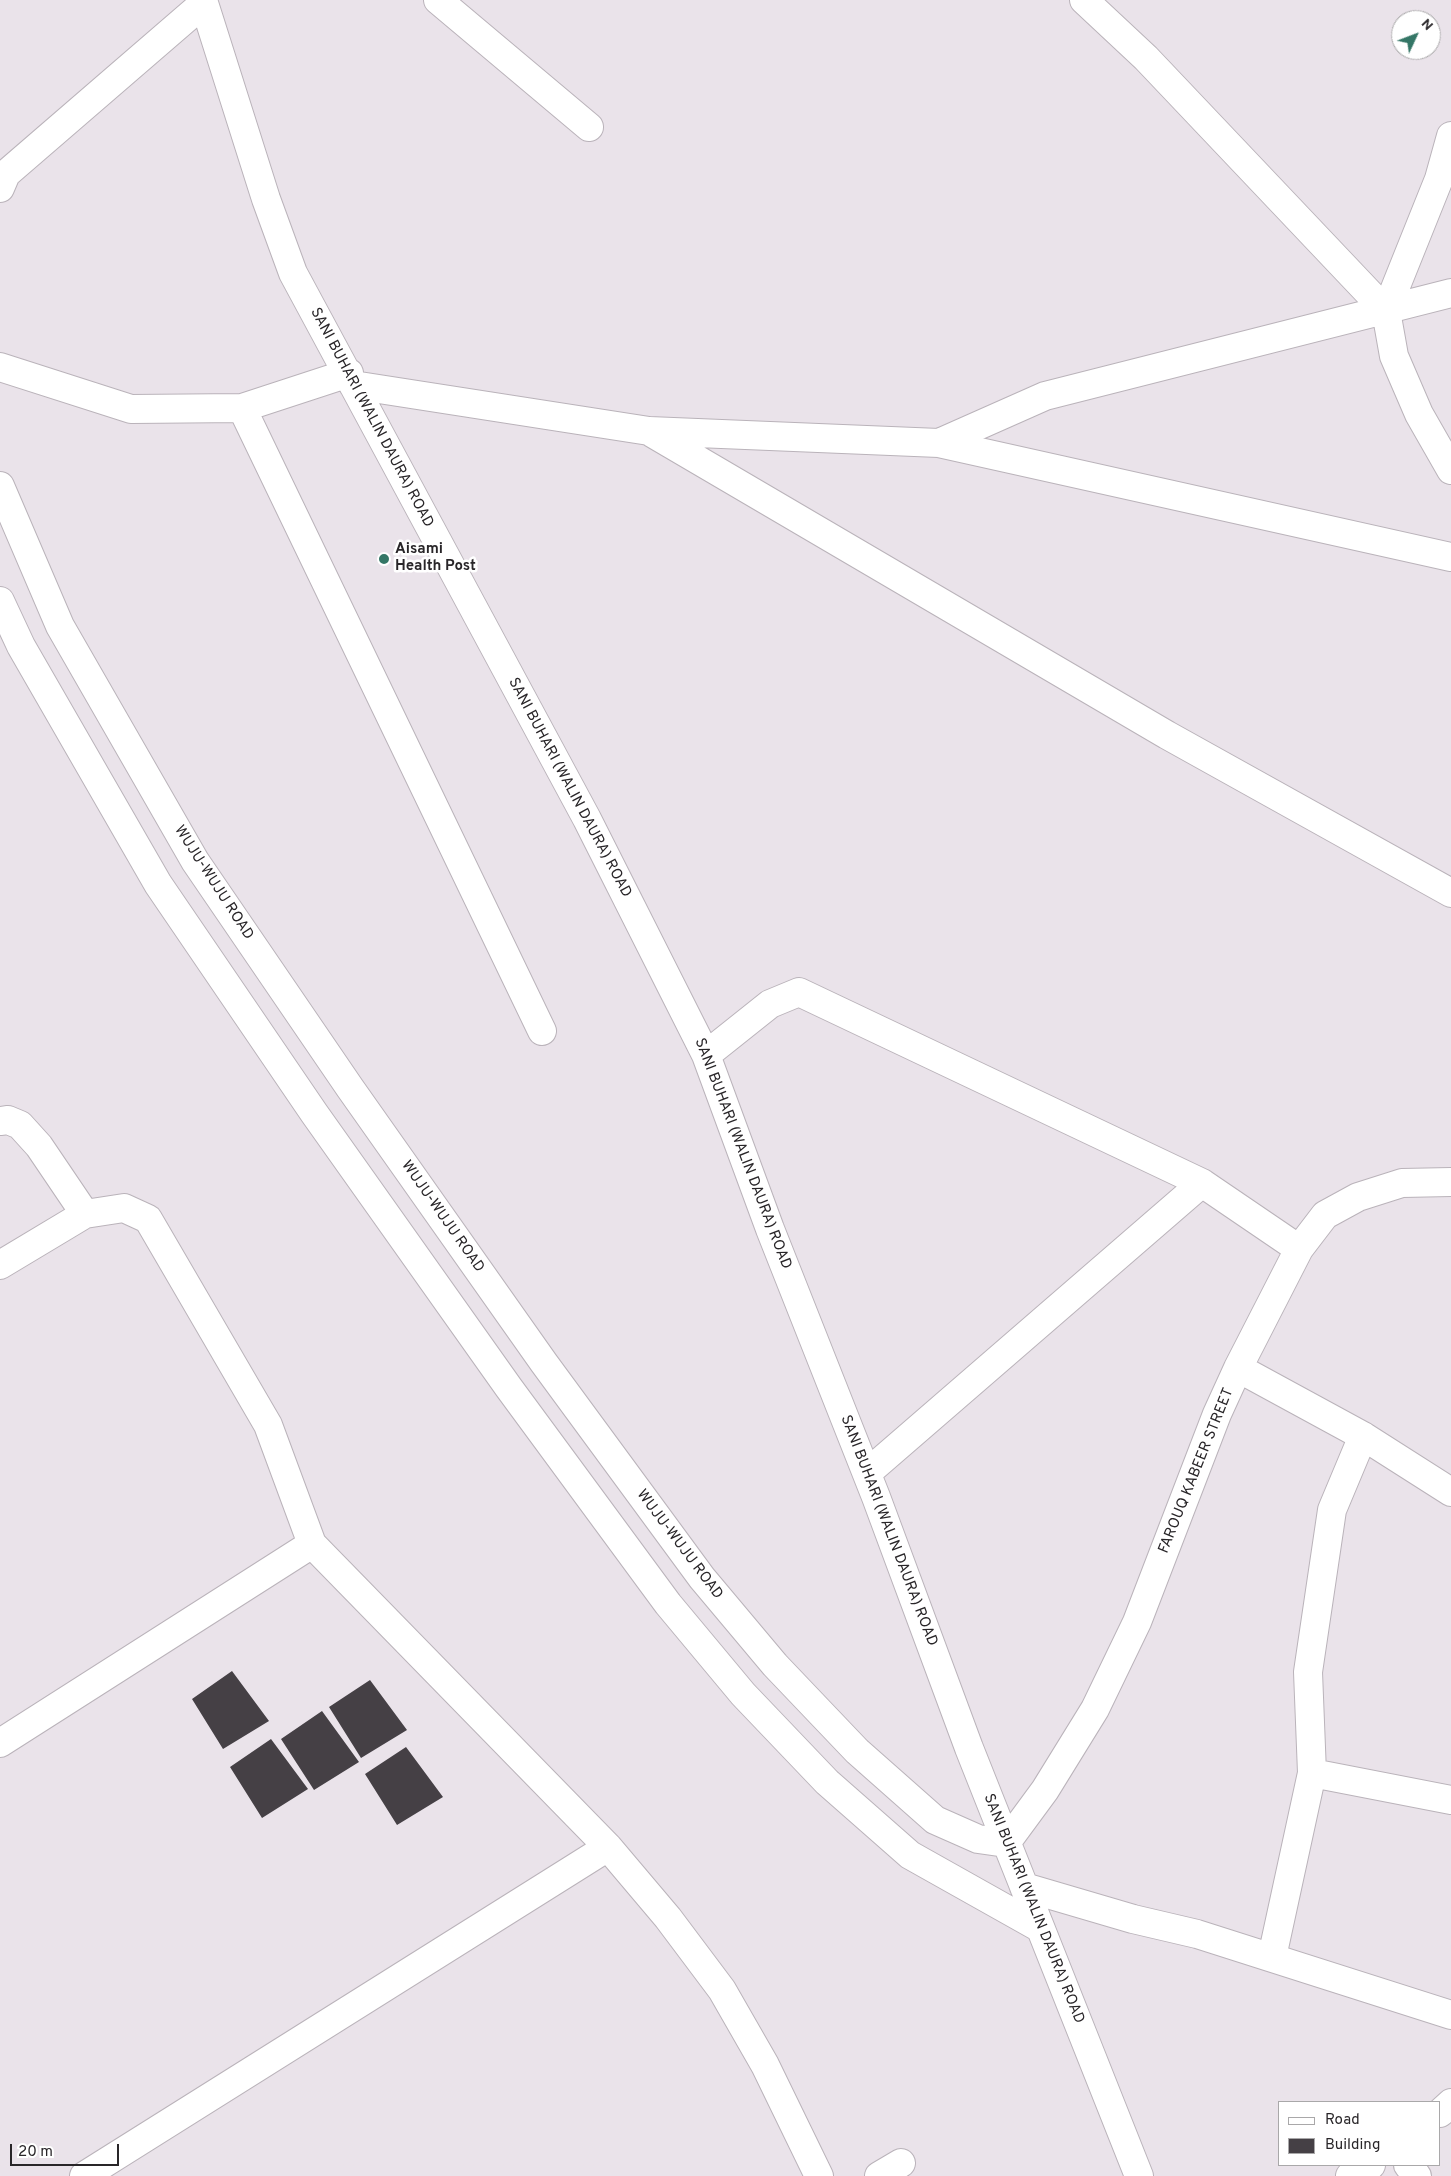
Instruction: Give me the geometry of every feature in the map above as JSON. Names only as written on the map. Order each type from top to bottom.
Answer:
[{"type":"street","points":[[438,0],[589,127]]},
{"type":"street","points":[[1084,0],[1146,58],[1386,311]]},
{"type":"street","points":[[0,188],[6,174],[203,2]]},
{"type":"street","name":"SANI BUHARI (WALIN DAURA) ROAD","points":[[203,2],[266,199],[293,273],[587,819],[706,1055],[770,1229],[867,1473],[1006,1843],[1139,2176]]},
{"type":"street","points":[[1451,136],[1439,179],[1386,311],[1394,356],[1419,414],[1451,470]]},
{"type":"street","points":[[939,443],[1045,396],[1451,293]]},
{"type":"street","points":[[0,367],[131,409],[242,408],[351,379],[649,432],[939,443],[1451,557]]},
{"type":"street","points":[[242,408],[542,1031]]},
{"type":"street","points":[[649,432],[1167,735],[1451,893]]},
{"type":"street","name":"WUJU-WUJU ROAD","points":[[0,486],[60,626],[195,861],[350,1088],[504,1307],[702,1578],[775,1664],[857,1751],[935,1820],[978,1839],[1006,1843]]},
{"type":"street","points":[[0,601],[21,646],[158,884],[326,1129],[509,1388],[668,1604],[743,1694],[827,1782],[910,1855],[1040,1928]]},
{"type":"street","points":[[706,1055],[770,1004],[799,992],[1202,1182],[1299,1249]]},
{"type":"street","points":[[0,1122],[8,1120],[20,1125],[40,1146],[85,1214]]},
{"type":"street","points":[[867,1473],[1202,1182]]},
{"type":"street","name":"FAROUQ KABEER STREET","points":[[1006,1843],[1045,1790],[1094,1709],[1133,1631],[1217,1414],[1238,1368],[1299,1249],[1325,1215],[1358,1196],[1402,1183],[1451,1182]]},
{"type":"street","points":[[0,1265],[85,1214],[124,1208],[148,1219],[268,1425],[312,1544],[608,1847],[668,1918],[722,1990],[765,2065],[819,2176]]},
{"type":"street","points":[[1238,1368],[1363,1436],[1451,1492]]},
{"type":"street","points":[[1272,1957],[1312,1773],[1308,1672],[1332,1510],[1363,1436]]},
{"type":"street","points":[[0,1743],[312,1544]]},
{"type":"street","points":[[1312,1773],[1451,1800]]},
{"type":"street","points":[[84,2176],[608,1847]]},
{"type":"street","points":[[1024,1887],[1272,1957],[1451,2015]]},
{"type":"street","points":[[1441,2112],[1451,2103]]},
{"type":"street","points":[[1350,2176],[1369,2166]]},
{"type":"street","points":[[1409,2166],[1417,2176]]},
{"type":"building","points":[[232,1671],[269,1721],[223,1749],[192,1699]]},
{"type":"building","points":[[370,1680],[407,1730],[361,1758],[329,1707]]},
{"type":"building","points":[[322,1711],[359,1762],[314,1790],[281,1739]]},
{"type":"building","points":[[271,1739],[308,1789],[262,1818],[230,1767]]},
{"type":"building","points":[[406,1747],[443,1797],[397,1825],[365,1774]]},
{"type":"place","name":"Aisami Health Post","points":[[384,559]]}]
